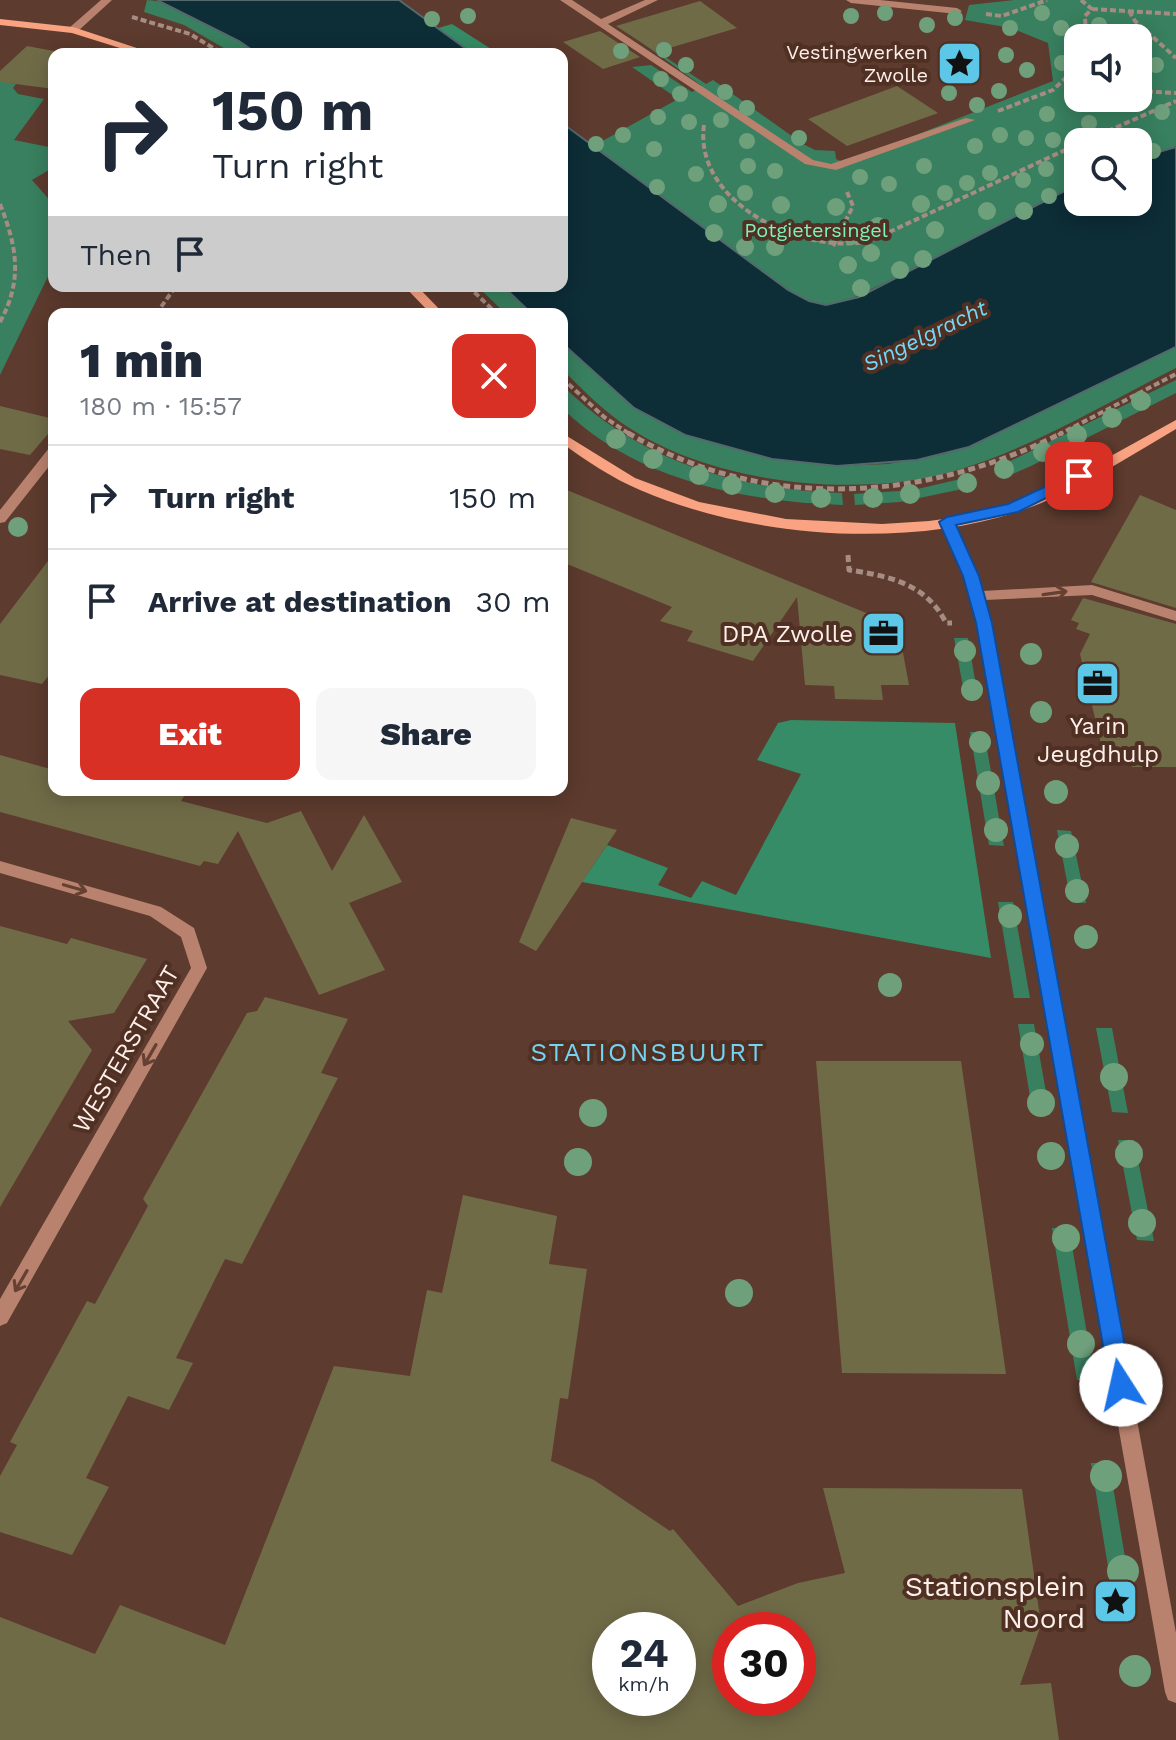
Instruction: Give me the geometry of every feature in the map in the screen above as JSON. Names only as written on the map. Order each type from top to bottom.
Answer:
[{"type":"main road","points":[[0,22],[73,30],[131,48]]},
{"type":"main road","points":[[416,292],[432,308]]},
{"type":"main road","points":[[568,441],[614,472],[683,502],[778,520],[848,527],[947,522],[990,515],[1030,502],[1176,424]]},
{"type":"street","points":[[73,30],[107,0]]},
{"type":"street","points":[[565,0],[809,162],[832,168],[970,120]]},
{"type":"street","points":[[601,23],[653,0]]},
{"type":"street","points":[[851,0],[957,11]]},
{"type":"street","points":[[0,519],[48,459]]},
{"type":"street","points":[[947,522],[977,596],[1176,1692]]},
{"type":"street","points":[[977,596],[1092,590],[1176,616]]},
{"type":"street","name":"WESTERSTRAAT","points":[[0,867],[155,911],[188,933],[199,968],[0,1317]]},
{"type":"path","points":[[957,11],[1002,16],[1047,0]]},
{"type":"path","points":[[1081,0],[1092,9],[1176,14]]},
{"type":"path","points":[[137,8],[139,18]]},
{"type":"path","points":[[1085,24],[1085,16],[1092,9]]},
{"type":"path","points":[[1129,10],[1135,21],[1176,58]]},
{"type":"path","points":[[970,120],[1035,100],[1064,84]]},
{"type":"path","points":[[1152,92],[1176,93]]},
{"type":"path","points":[[1114,128],[1176,101]]},
{"type":"path","points":[[722,105],[712,109],[702,132],[701,147],[712,176],[779,229],[833,246],[870,241],[1064,150]]},
{"type":"path","points":[[832,168],[853,206],[833,246]]},
{"type":"path","points":[[0,204],[15,240],[20,265],[8,309],[0,322]]},
{"type":"path","points":[[474,292],[491,308]]},
{"type":"path","points":[[0,309],[8,309]]},
{"type":"path","points":[[568,383],[608,420],[661,450],[748,479],[804,487],[848,488],[911,485],[991,466],[1176,374]]},
{"type":"path","points":[[848,488],[849,570],[909,585],[936,605],[946,623]]},
{"type":"green space","points":[[147,0],[173,6],[220,29],[249,48],[224,48],[184,25],[144,12]]},
{"type":"green space","name":"Potgietersingel","points":[[1014,0],[1176,0],[1176,146],[1152,157],[1152,128],[1064,128],[1064,198],[844,302],[811,307],[785,299],[588,149],[678,99],[632,67],[651,65],[692,92],[702,86],[623,29],[706,84],[713,80],[803,144],[815,150],[835,151],[836,159],[845,163],[1053,81],[1048,43],[1011,28],[965,20],[969,5]]},
{"type":"green space","points":[[452,24],[490,48],[464,48],[435,29]]},
{"type":"green space","points":[[0,81],[16,84],[13,88],[18,94],[44,99],[14,140],[48,147],[48,171],[32,180],[48,198],[48,276],[0,375]]},
{"type":"green space","points":[[483,292],[509,292],[526,308],[500,308]]},
{"type":"green space","points":[[1176,347],[1176,368],[1044,436],[961,469],[881,484],[792,482],[706,463],[666,448],[631,429],[568,375],[568,348],[634,408],[685,435],[772,459],[837,466],[888,464],[946,454]]},
{"type":"green space","points":[[1176,380],[1176,393],[1031,466],[1008,476],[998,467]]},
{"type":"green space","points":[[568,390],[623,434],[656,452],[727,478],[803,491],[842,493],[843,505],[768,499],[693,482],[657,470],[591,433],[568,413]]},
{"type":"green space","points":[[969,477],[977,486],[900,502],[855,505],[854,494],[913,490]]},
{"type":"green space","points":[[954,638],[968,638],[978,698],[965,698]]},
{"type":"green space","points":[[791,720],[955,723],[991,958],[582,882],[607,845],[668,868],[658,885],[691,898],[702,881],[736,895],[801,774],[757,760],[778,723]]},
{"type":"green space","points":[[970,732],[984,732],[1004,846],[989,845]]},
{"type":"green space","points":[[1057,830],[1071,831],[1086,903],[1071,902]]},
{"type":"green space","points":[[998,902],[1013,902],[1030,998],[1014,998]]},
{"type":"green space","points":[[1018,1024],[1034,1024],[1050,1115],[1033,1115]]},
{"type":"green space","points":[[1096,1028],[1112,1028],[1128,1113],[1112,1112]]},
{"type":"green space","points":[[1118,1140],[1134,1140],[1154,1241],[1137,1240]]},
{"type":"green space","points":[[1052,1228],[1069,1228],[1095,1381],[1077,1380]]},
{"type":"green space","points":[[1091,1463],[1109,1463],[1131,1592],[1112,1591]]},
{"type":"water","points":[[157,0],[399,0],[465,48],[249,48]]},
{"type":"water","name":"Singelgracht","points":[[568,127],[788,290],[809,301],[826,305],[859,297],[1064,191],[1064,216],[1152,216],[1152,154],[1176,147],[1176,347],[969,447],[917,460],[837,466],[772,459],[685,435],[634,408],[568,348],[568,308],[526,308],[509,292],[568,292]]},
{"type":"building","points":[[700,1],[737,28],[656,52],[616,26]]},
{"type":"building","points":[[600,31],[640,57],[603,69],[563,42]]},
{"type":"building","points":[[27,46],[48,50],[48,88],[0,82],[0,71]]},
{"type":"building","points":[[897,86],[938,113],[847,146],[808,119]]},
{"type":"building","points":[[0,406],[48,418],[48,434],[30,455],[0,449]]},
{"type":"building","points":[[568,490],[898,626],[909,685],[881,685],[883,700],[835,699],[834,686],[805,685],[797,597],[753,661],[687,641],[693,631],[660,621],[672,607],[568,564]]},
{"type":"building","points":[[1140,495],[1176,510],[1176,608],[1091,582]]},
{"type":"building","points":[[48,561],[48,676],[42,684],[0,675],[0,624]]},
{"type":"building","points":[[1083,598],[1176,624],[1176,767],[1132,767],[1130,758],[1118,758],[1115,744],[1101,744],[1080,654],[1090,634],[1076,629],[1079,623],[1071,620]]},
{"type":"building","points":[[0,755],[48,768],[48,796],[184,796],[181,801],[267,823],[301,811],[332,871],[364,815],[402,882],[349,903],[385,970],[319,995],[238,831],[218,864],[204,861],[200,866],[0,812]]},
{"type":"building","points":[[571,818],[617,830],[536,951],[519,942]]},
{"type":"building","points":[[0,926],[67,944],[71,938],[147,959],[114,1013],[68,1021],[92,1050],[0,1207]]},
{"type":"building","points":[[265,997],[348,1019],[321,1073],[338,1078],[242,1264],[225,1259],[176,1358],[193,1363],[169,1410],[128,1396],[86,1478],[109,1487],[72,1555],[0,1532],[0,1476],[17,1445],[10,1442],[87,1301],[95,1304],[148,1206],[143,1199],[247,1013],[257,1011]]},
{"type":"building","points":[[816,1061],[961,1061],[1006,1374],[842,1373]]},
{"type":"building","points":[[463,1195],[557,1216],[549,1264],[587,1269],[568,1399],[560,1398],[551,1461],[594,1480],[670,1531],[673,1529],[738,1606],[798,1583],[845,1573],[823,1488],[1022,1489],[1041,1625],[1020,1685],[1051,1683],[1059,1740],[0,1740],[0,1617],[95,1654],[120,1605],[225,1645],[334,1366],[410,1376],[427,1290],[442,1293]]},
{"type":"place","name":"Vestingwerken Zwolle","points":[[959,63]]},
{"type":"place","name":"DPA Zwolle","points":[[884,634]]},
{"type":"place","name":"Yarin Jeugdhulp","points":[[1098,684]]},
{"type":"place","name":"Stationsplein Noord","points":[[1116,1602]]},
{"type":"district","name":"STATIONSBUURT","points":[[648,1052]]},
{"type":"route","points":[[1079,476],[1013,509],[947,522],[971,576],[984,623],[1121,1385]]}]
